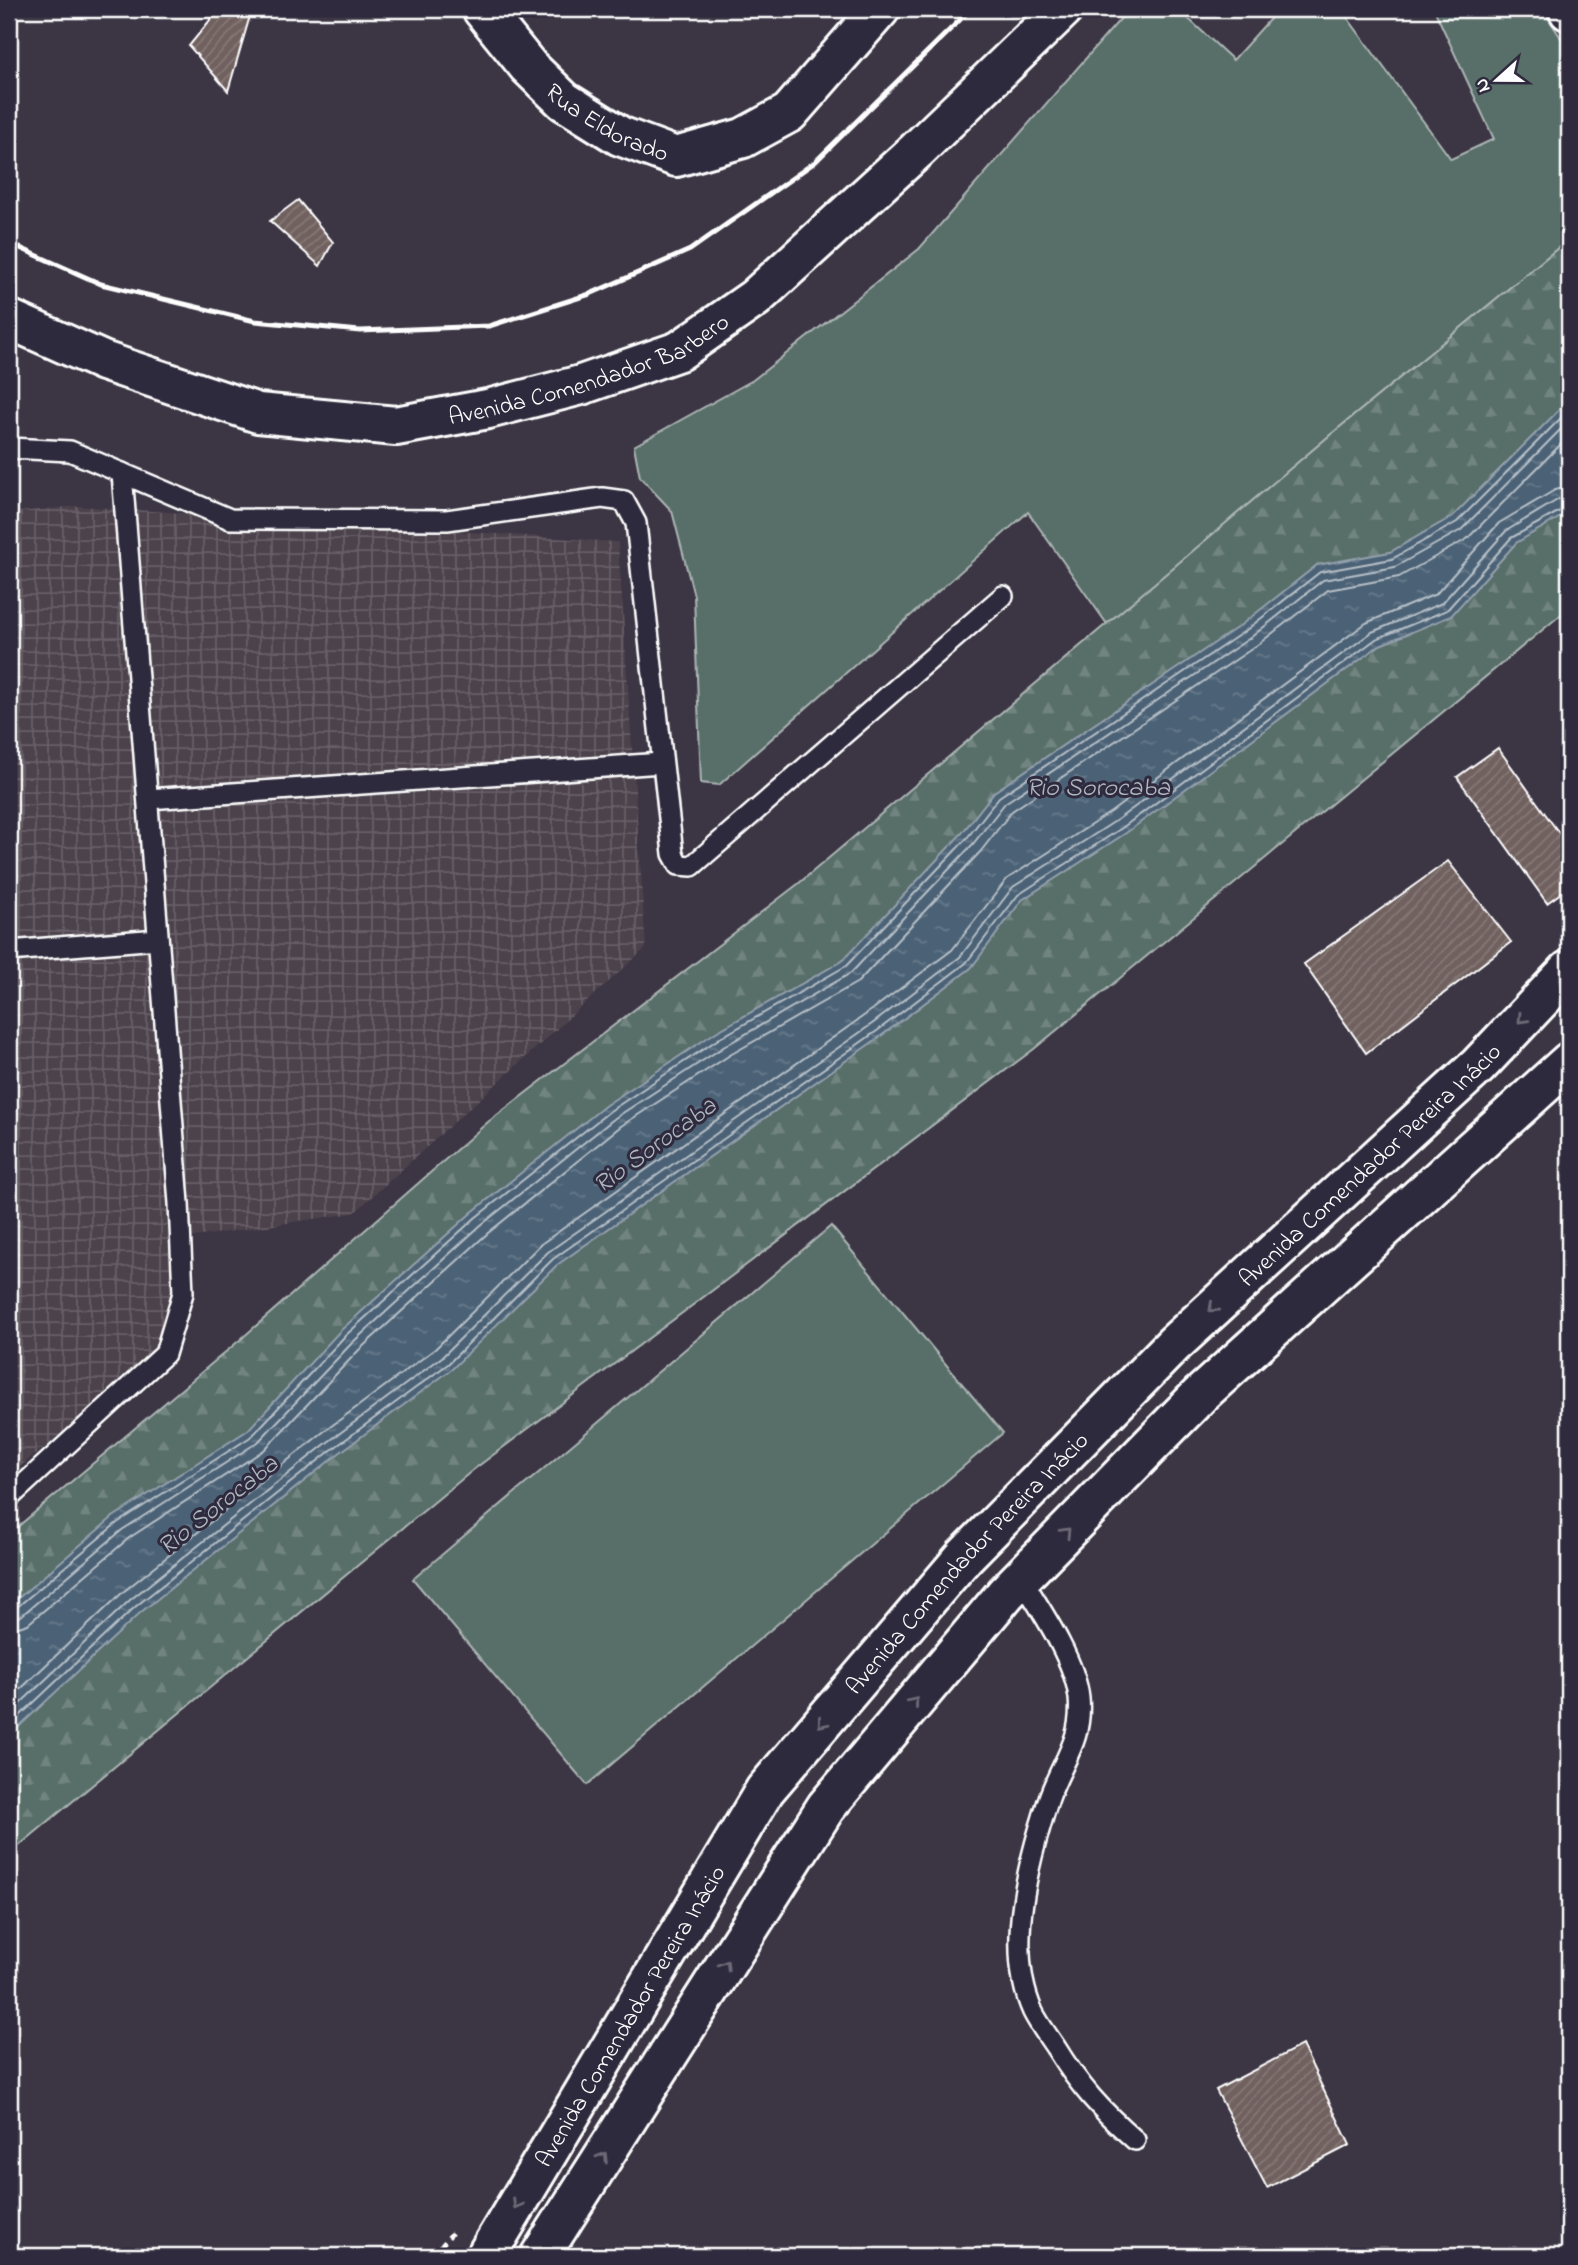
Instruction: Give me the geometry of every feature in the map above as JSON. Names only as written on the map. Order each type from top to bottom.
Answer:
[{"type":"main road","name":"Rua Eldorado","points":[[482,9],[528,66],[564,101],[620,136],[676,157],[743,138],[789,113],[880,9]]},
{"type":"main road","name":"Avenida Comendador Barbero","points":[[9,319],[103,361],[258,413],[396,426],[488,410],[581,385],[679,351],[755,298],[916,151],[1063,9]]},
{"type":"main road","name":"Avenida Comendador Pereira Inácio","points":[[486,2256],[765,1790],[964,1557],[1174,1344],[1478,1066],[1569,970]]},
{"type":"main road","name":"Avenida Comendador Pereira Inácio","points":[[540,2256],[825,1807],[1021,1578],[1202,1394],[1569,1062]]},
{"type":"lane","points":[[9,448],[70,451],[230,519],[447,520],[602,498],[624,500],[635,523],[673,854],[679,865],[692,866],[1003,596]]},
{"type":"lane","points":[[9,1498],[165,1354],[183,1293],[122,473]]},
{"type":"lane","points":[[148,799],[662,763]]},
{"type":"lane","points":[[9,951],[158,939]]},
{"type":"lane","points":[[1021,1578],[1058,1638],[1079,1696],[1077,1737],[1051,1794],[1034,1846],[1021,1912],[1021,1965],[1032,2010],[1080,2086],[1098,2108],[1135,2140]]},
{"type":"shaded area","points":[[77,506],[618,542],[646,948],[354,1213],[181,1239],[165,1354],[9,1475],[9,513]]},
{"type":"green space","points":[[1129,9],[1178,9],[1233,60],[1279,9],[1341,9],[1451,159],[1494,139],[1434,9],[1542,9],[1569,50],[1569,239],[1329,436],[1107,624],[1028,512],[719,785],[701,783],[694,596],[672,511],[640,477],[634,446],[753,380],[919,249]]},
{"type":"green space","points":[[1569,239],[1569,608],[1034,1049],[473,1470],[9,1854],[9,1534],[241,1339],[488,1122],[798,884],[1329,436]]},
{"type":"green space","points":[[831,1226],[1003,1433],[587,1785],[413,1579]]},
{"type":"water","name":"Rio Sorocaba","points":[[1569,400],[1569,512],[1516,543],[1451,616],[1380,645],[1126,833],[1022,900],[971,968],[881,1036],[557,1265],[452,1369],[338,1454],[140,1613],[9,1736],[9,1606],[113,1517],[248,1430],[340,1331],[471,1213],[606,1105],[716,1032],[842,961],[962,833],[994,792],[1241,625],[1317,565],[1390,552],[1453,516]]},
{"type":"building","points":[[219,9],[252,9],[228,91],[189,46]]},
{"type":"building","points":[[298,200],[333,242],[320,266],[270,221]]},
{"type":"building","points":[[1498,748],[1569,847],[1569,887],[1547,903],[1457,777]]},
{"type":"building","points":[[1448,861],[1511,942],[1366,1053],[1304,964]]},
{"type":"building","points":[[1302,2045],[1350,2145],[1267,2188],[1216,2090]]},
{"type":"railway","points":[[9,243],[101,284],[255,321],[360,331],[489,326],[590,294],[690,250],[815,162],[971,9]]}]
